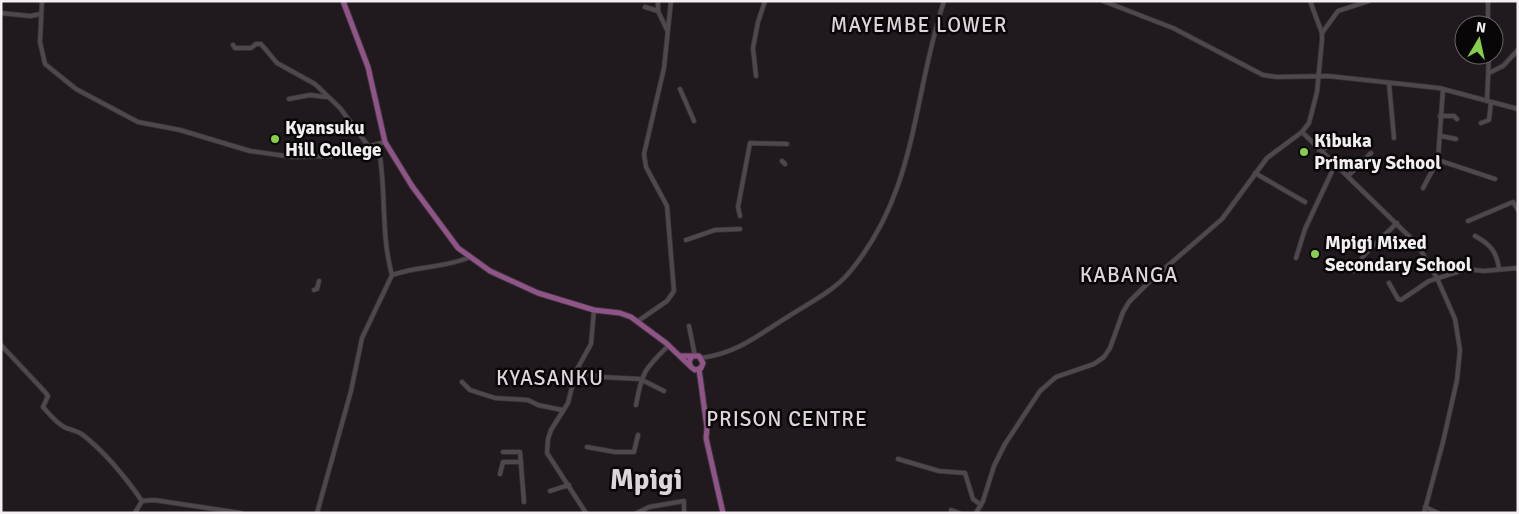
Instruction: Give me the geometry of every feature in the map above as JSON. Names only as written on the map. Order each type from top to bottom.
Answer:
[{"type":"main road","points":[[344,1],[368,66],[385,142],[404,174],[458,248],[490,271],[538,293],[594,310],[620,313],[638,321],[681,356],[690,366],[700,388]]},
{"type":"main road","points":[[681,356],[702,360],[699,369],[700,388],[707,428],[706,438],[722,513]]},
{"type":"main road","points":[[690,366],[693,357]]},
{"type":"main road","points":[[690,366],[699,369]]},
{"type":"street","points":[[42,1],[41,48],[44,64],[76,89],[138,122],[180,130],[263,154],[323,157],[385,142]]},
{"type":"street","points":[[658,1],[658,11],[668,31]]},
{"type":"street","points":[[638,321],[672,295],[674,286],[667,206],[646,167],[644,154],[664,68],[671,1]]},
{"type":"street","points":[[756,76],[753,48],[758,22],[765,1]]},
{"type":"street","points":[[702,360],[722,355],[752,340],[839,282],[865,254],[877,234],[902,178],[944,1]]},
{"type":"street","points":[[1103,1],[1173,28],[1263,75],[1277,78],[1318,77],[1443,89],[1518,109]]},
{"type":"street","points":[[1310,1],[1322,33]]},
{"type":"street","points":[[976,513],[981,505],[1005,444],[1040,391],[1056,377],[1094,364],[1104,357],[1110,348],[1121,316],[1129,302],[1149,282],[1222,219],[1266,158],[1302,132],[1312,115],[1322,33],[1338,11],[1369,1]]},
{"type":"street","points":[[1488,1],[1488,15]]},
{"type":"street","points":[[645,7],[658,11]]},
{"type":"street","points":[[1,13],[30,16],[41,14]]},
{"type":"street","points":[[1313,27],[1319,28]]},
{"type":"street","points":[[233,45],[235,48],[247,49],[256,44],[261,44],[277,63],[316,84],[326,97],[340,108],[369,147]]},
{"type":"street","points":[[1489,73],[1503,66],[1518,50]]},
{"type":"street","points":[[1481,123],[1489,120],[1489,65]]},
{"type":"street","points":[[1389,83],[1394,138]]},
{"type":"street","points":[[680,89],[694,121]]},
{"type":"street","points":[[1423,188],[1438,160],[1443,89]]},
{"type":"street","points":[[289,99],[310,95],[326,97]]},
{"type":"street","points":[[1440,116],[1454,116],[1457,119]]},
{"type":"street","points":[[1302,132],[1417,244],[1437,278],[1455,319],[1460,350],[1454,394],[1424,513]]},
{"type":"street","points":[[1441,136],[1456,139]]},
{"type":"street","points":[[1319,150],[1349,140]]},
{"type":"street","points":[[740,216],[738,207],[750,143],[787,144]]},
{"type":"street","points":[[317,513],[351,391],[362,338],[392,275],[383,232],[384,195],[378,144]]},
{"type":"street","points":[[1348,176],[1370,153]]},
{"type":"street","points":[[1438,160],[1495,180]]},
{"type":"street","points":[[1296,258],[1305,229],[1335,165]]},
{"type":"street","points":[[1255,173],[1305,202]]},
{"type":"street","points":[[1468,222],[1513,202],[1518,210]]},
{"type":"street","points":[[1353,271],[1364,254],[1397,223]]},
{"type":"street","points":[[686,240],[715,230],[740,228]]},
{"type":"street","points":[[1475,236],[1490,246],[1498,258],[1499,269]]},
{"type":"street","points":[[392,275],[411,268],[441,265],[470,257]]},
{"type":"street","points":[[1389,283],[1398,299],[1401,300],[1437,278],[1467,269],[1518,268]]},
{"type":"street","points":[[314,290],[317,289],[319,281]]},
{"type":"street","points":[[672,295],[677,299]]},
{"type":"street","points":[[586,513],[547,453],[549,433],[569,400],[576,371],[591,344],[594,310]]},
{"type":"street","points":[[689,326],[693,357]]},
{"type":"street","points":[[752,340],[756,346]]},
{"type":"street","points":[[1,345],[48,396],[43,407],[62,426],[79,432],[91,442],[117,469],[142,501]]},
{"type":"street","points":[[636,405],[640,379],[648,366],[669,345]]},
{"type":"street","points":[[576,371],[601,377],[640,379],[664,391]]},
{"type":"street","points":[[462,382],[470,390],[495,398],[528,400],[538,405],[562,410]]},
{"type":"street","points":[[587,447],[615,452],[634,452],[638,435]]},
{"type":"street","points":[[504,452],[520,452],[524,502]]},
{"type":"street","points":[[898,459],[939,471],[965,473],[972,499],[981,505]]},
{"type":"street","points":[[500,474],[503,462],[521,462]]},
{"type":"street","points":[[550,491],[569,485]]},
{"type":"street","points":[[142,501],[154,500],[241,513]]},
{"type":"street","points":[[135,513],[142,501]]},
{"type":"street","points":[[636,513],[649,507],[684,502],[684,513]]},
{"type":"street","points":[[1425,507],[1438,513]]},
{"type":"street","points":[[951,510],[959,513]]},
{"type":"place","name":"Kyansuku Hill College","points":[[275,139]]},
{"type":"place","name":"Kibuka Primary School","points":[[1304,152]]},
{"type":"place","name":"Mpigi Mixed Secondary School","points":[[1315,254]]},
{"type":"district","name":"MAYEMBE LOWER","points":[[919,25]]},
{"type":"district","name":"KABANGA","points":[[1129,275]]},
{"type":"district","name":"KYASANKU","points":[[550,378]]},
{"type":"district","name":"PRISON CENTRE","points":[[787,419]]},
{"type":"district","name":"Mpigi","points":[[646,479]]}]
